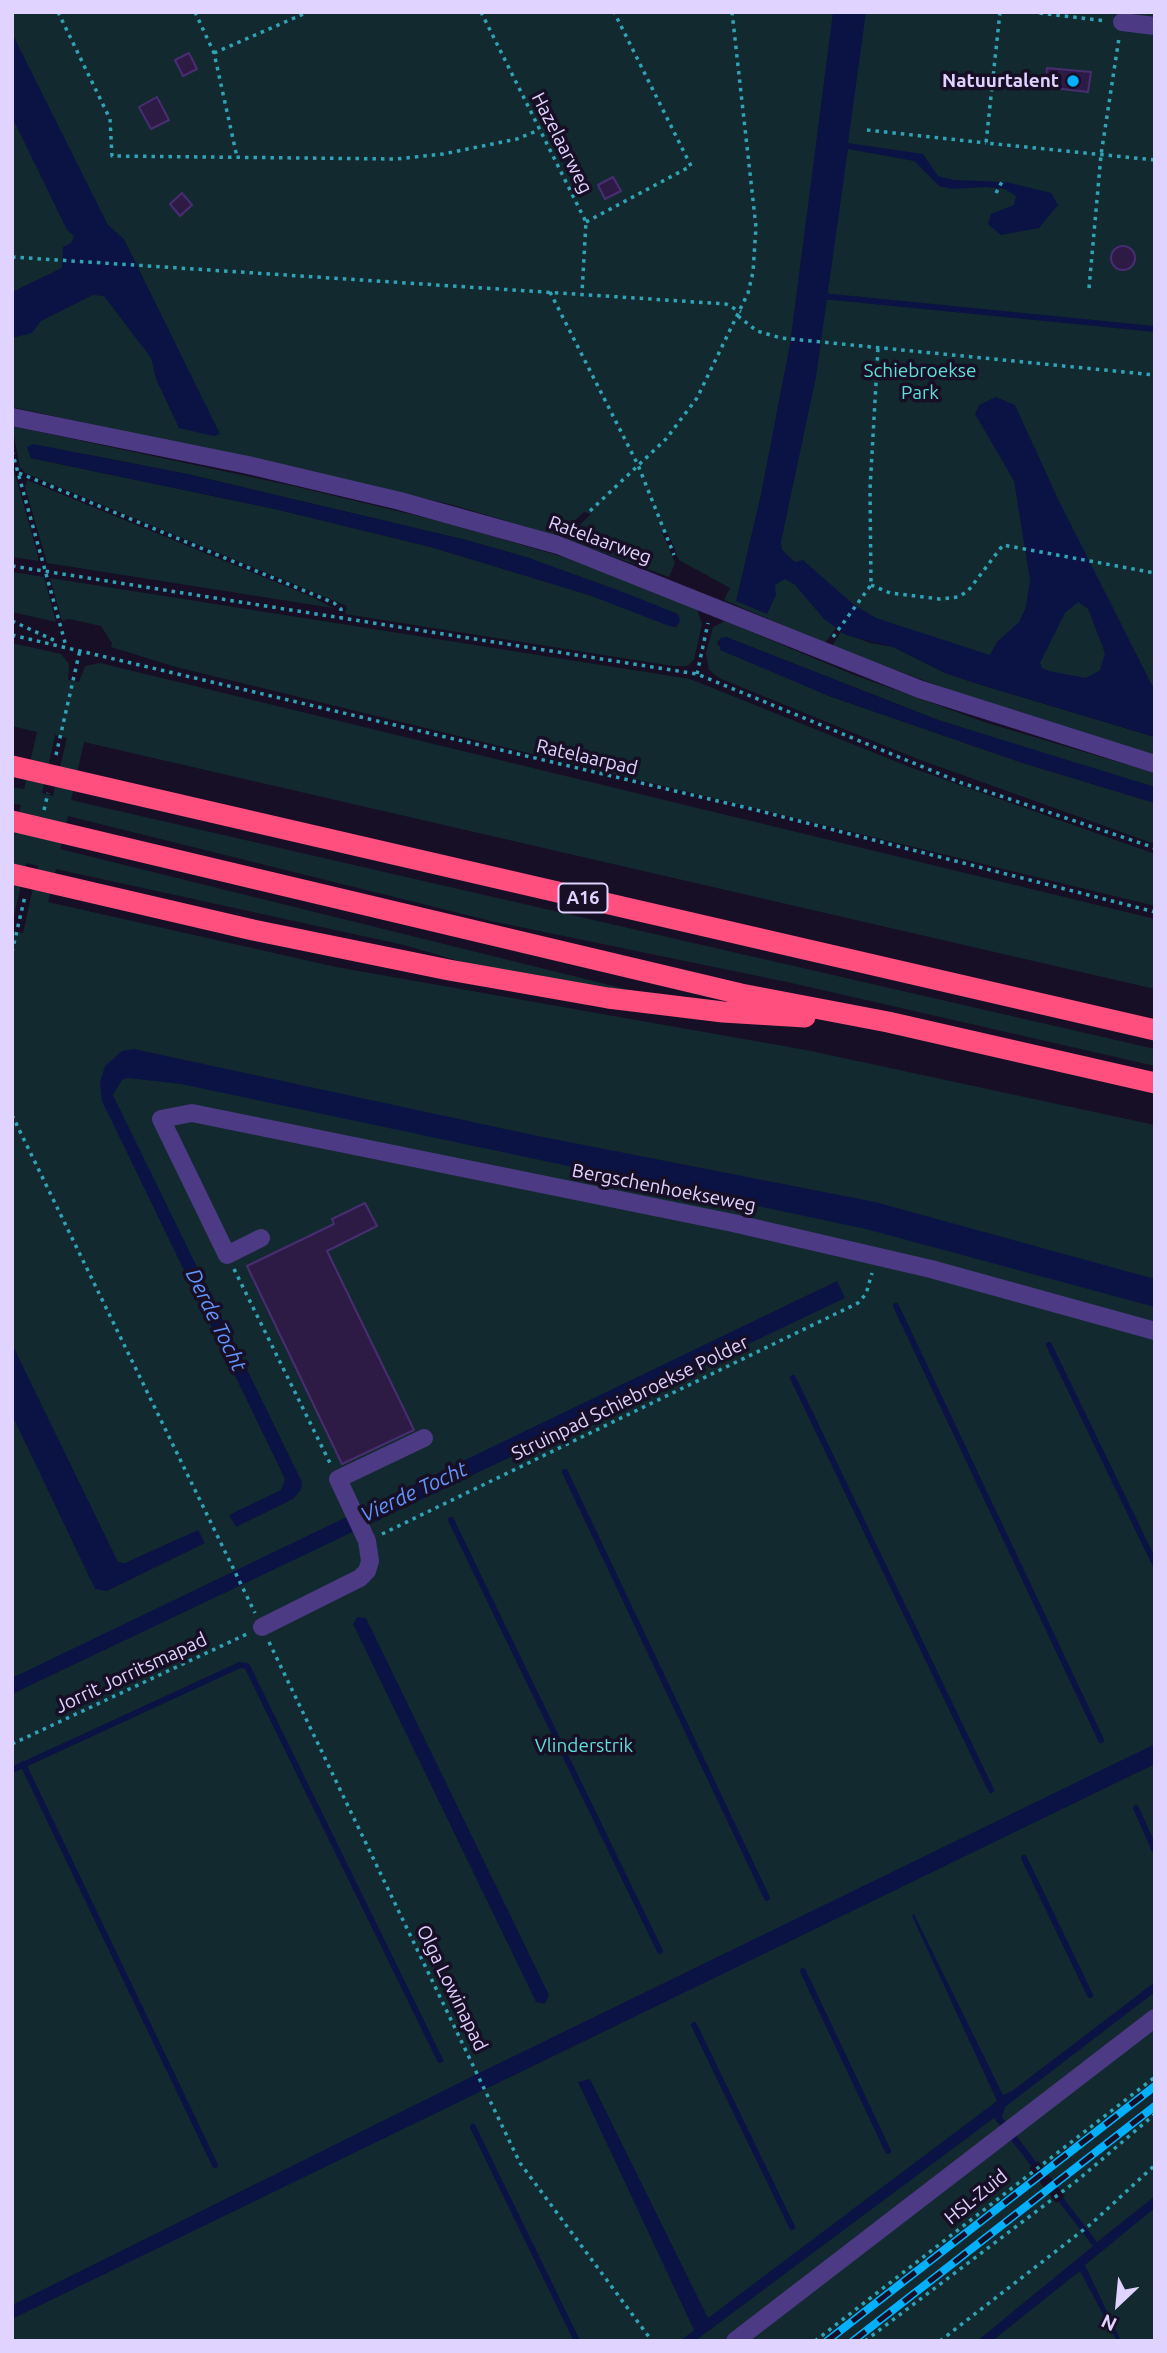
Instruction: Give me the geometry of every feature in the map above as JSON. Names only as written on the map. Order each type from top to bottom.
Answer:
[{"type":"highway","name":"A16","points":[[12,766],[1155,1030]]},
{"type":"highway","points":[[12,821],[741,994],[888,1023],[1155,1083]]},
{"type":"highway","points":[[12,874],[331,946],[608,998],[723,1012],[888,1023]]},
{"type":"street","points":[[1122,22],[1155,26]]},
{"type":"street","name":"Ratelaarweg","points":[[12,417],[248,465],[400,500],[558,545],[713,604],[919,689],[1155,764]]},
{"type":"street","name":"Bergschenhoekseweg","points":[[227,1255],[161,1119],[192,1113],[733,1223],[877,1256],[1155,1331]]},
{"type":"street","points":[[227,1255],[261,1238]]},
{"type":"street","points":[[262,1627],[360,1578],[370,1561],[367,1539],[338,1479],[424,1438]]},
{"type":"street","points":[[735,2341],[1155,2018]]},
{"type":"path","points":[[58,12],[110,119],[112,156],[396,159],[443,154],[517,139],[539,130]]},
{"type":"path","points":[[195,12],[214,53],[237,157]]},
{"type":"path","points":[[214,53],[307,12]]},
{"type":"path","name":"Hazelaarweg","points":[[481,12],[586,222],[582,294]]},
{"type":"path","points":[[586,222],[691,166],[614,12]]},
{"type":"path","points":[[590,511],[666,439],[697,398],[740,314],[753,272],[756,227],[732,12]]},
{"type":"path","points":[[986,143],[1000,12]]},
{"type":"path","points":[[1031,12],[1122,22],[1101,155],[1089,288]]},
{"type":"path","points":[[867,130],[1155,160]]},
{"type":"path","points":[[996,193],[1004,178]]},
{"type":"path","points":[[12,257],[146,268],[726,304],[757,331],[781,338],[1155,375]]},
{"type":"path","points":[[550,292],[638,465],[674,555]]},
{"type":"path","points":[[832,638],[871,585],[870,489],[878,348]]},
{"type":"path","points":[[12,451],[66,646]]},
{"type":"path","points":[[19,474],[334,603],[341,609],[341,618]]},
{"type":"path","points":[[871,585],[890,593],[940,599],[958,597],[968,591],[1003,545],[1155,573]]},
{"type":"path","points":[[12,566],[697,674],[962,783],[1155,848]]},
{"type":"path","points":[[697,674],[713,604]]},
{"type":"path","points":[[12,621],[66,646]]},
{"type":"path","name":"Ratelaarpad","points":[[12,635],[756,810],[1155,912]]},
{"type":"path","points":[[73,680],[80,649]]},
{"type":"path","points":[[12,1115],[247,1598]]},
{"type":"path","points":[[227,1255],[338,1479]]},
{"type":"path","name":"Struinpad Schiebroekse Polder","points":[[367,1539],[858,1303],[866,1294],[877,1256]]},
{"type":"path","name":"Jorrit Jorritsmapad","points":[[12,1744],[262,1627]]},
{"type":"path","name":"Olga Lowinapad","points":[[262,1627],[520,2164],[652,2341]]},
{"type":"path","name":"HSL-Zuid","points":[[815,2341],[1155,2077]]},
{"type":"path","points":[[865,2341],[1101,2160],[1155,2114]]},
{"type":"path","points":[[940,2341],[1091,2224],[1155,2165]]},
{"type":"green space","name":"Schiebroekse Park","points":[[12,12],[1155,12],[1155,721],[836,628],[825,643],[724,600],[730,588],[679,560],[668,533],[662,532],[675,563],[669,577],[566,539],[591,514],[584,512],[558,536],[449,504],[12,407]]},
{"type":"green space","points":[[12,426],[293,486],[443,522],[567,558],[697,609],[702,624],[694,660],[687,666],[673,666],[345,614],[347,606],[25,473],[20,467]],"holes":[[[27,447],[90,455],[187,474],[466,540],[529,558],[678,615],[676,627],[589,595],[431,547],[275,509],[31,458]]]},
{"type":"green space","points":[[12,463],[38,556],[38,561],[12,557]]},
{"type":"green space","points":[[27,480],[333,608],[47,563],[25,487]]},
{"type":"green space","points":[[12,572],[44,577],[56,622],[12,612]]},
{"type":"green space","points":[[50,578],[690,679],[912,768],[1155,854],[1155,906],[176,667],[111,647],[112,643],[101,626],[69,619],[62,621]]},
{"type":"green space","points":[[725,621],[854,675],[987,723],[1155,773],[1155,787],[1099,772],[938,720],[726,637],[718,641],[717,645],[829,696],[1023,763],[1155,803],[1155,844],[915,758],[719,678],[709,670],[706,653],[713,627]]},
{"type":"green space","points":[[841,632],[870,643],[893,647],[945,673],[1155,737],[1155,755],[944,688],[832,646]]},
{"type":"green space","name":"Vlinderstrik","points":[[12,643],[61,654],[69,664],[68,680],[79,682],[85,666],[100,663],[1155,919],[1155,989],[84,742],[71,800],[1155,1049],[1155,1066],[787,982],[491,921],[68,816],[60,849],[646,994],[503,974],[404,945],[56,869],[48,902],[336,967],[806,1050],[1155,1125],[1155,2341],[12,2341],[12,931],[23,933],[38,866],[26,863],[12,925],[12,838],[21,805],[12,803],[12,787],[24,789],[37,732],[12,726]],"holes":[[[55,735],[67,738],[53,796],[42,793]]]},
{"type":"water","points":[[833,12],[866,12],[848,143],[923,154],[938,176],[954,180],[1006,182],[1051,193],[1058,205],[1039,228],[1001,235],[988,224],[991,214],[1014,205],[1016,196],[1005,189],[952,189],[939,186],[914,161],[848,149],[816,377],[781,542],[782,550],[795,562],[803,560],[853,604],[876,618],[990,655],[997,642],[1019,622],[1026,607],[1030,580],[1014,481],[975,414],[979,405],[996,397],[1015,405],[1059,501],[1155,691],[1155,737],[975,683],[945,673],[893,647],[846,635],[824,619],[795,585],[785,579],[775,585],[776,595],[767,614],[736,601],[761,494],[790,344]],"holes":[[[1078,602],[1088,609],[1105,653],[1100,670],[1086,678],[1042,668],[1040,663],[1065,613]]]},
{"type":"water","points":[[12,33],[108,225],[124,239],[220,434],[214,436],[179,428],[156,379],[151,358],[104,296],[93,295],[41,321],[32,333],[12,338],[12,292],[62,268],[63,247],[71,243],[74,236],[67,230],[12,117]]},
{"type":"water","points":[[33,444],[187,474],[466,540],[529,558],[623,592],[678,614],[680,621],[676,627],[669,626],[589,595],[431,547],[275,509],[31,458],[27,447]]},
{"type":"water","points":[[726,637],[938,720],[1155,787],[1155,803],[1023,763],[829,696],[720,650],[720,638]]},
{"type":"water","name":"Derde Tocht","points":[[134,1049],[533,1135],[875,1202],[1155,1279],[1155,1307],[866,1229],[181,1084],[128,1078],[122,1080],[113,1095],[302,1482],[301,1490],[293,1499],[236,1527],[229,1515],[281,1490],[285,1479],[102,1101],[100,1082],[105,1066],[122,1051]]},
{"type":"water","name":"Vierde Tocht","points":[[837,1281],[845,1298],[12,1694],[12,1678]]},
{"type":"water","points":[[12,1344],[118,1562],[125,1563],[198,1530],[205,1543],[107,1591],[95,1589],[12,1415]]},
{"type":"water","points":[[357,1617],[366,1618],[549,1995],[545,2004],[536,2002],[353,1624]]},
{"type":"water","points":[[1155,1744],[1155,1764],[12,2319],[12,2305],[473,2076]]},
{"type":"water","points":[[914,1914],[1003,2095],[1012,2091],[1155,1982],[1155,1992],[1005,2107],[1002,2117],[1097,2242],[1155,2196],[1155,2208],[1085,2265],[1121,2341],[1117,2341],[1080,2271],[992,2341],[977,2341],[1093,2246],[994,2118],[695,2341],[680,2341],[694,2330],[578,2082],[590,2079],[708,2318],[997,2101],[912,1916]]},
{"type":"pier","points":[[1038,2161],[1065,2196],[1056,2203],[1029,2168]]},
{"type":"building","points":[[189,53],[197,69],[183,76],[175,60]]},
{"type":"building","points":[[1047,68],[1091,72],[1088,92],[1045,87]]},
{"type":"building","points":[[157,97],[169,120],[151,129],[139,107]]},
{"type":"building","points":[[613,177],[621,191],[605,199],[598,185]]},
{"type":"building","points":[[182,193],[192,205],[180,216],[170,204]]},
{"type":"building","points":[[1123,246],[1131,250],[1135,258],[1131,266],[1123,270],[1115,266],[1111,258],[1115,250]]},
{"type":"building","points":[[365,1203],[377,1226],[327,1251],[414,1430],[342,1464],[247,1266],[334,1224],[332,1219]]},
{"type":"waterway","points":[[822,296],[1155,329]]},
{"type":"waterway","points":[[896,1306],[1101,1740]]},
{"type":"waterway","points":[[1049,1345],[1155,1564]]},
{"type":"waterway","points":[[793,1378],[991,1790]]},
{"type":"waterway","points":[[565,1472],[767,1898]]},
{"type":"waterway","points":[[451,1520],[660,1951]]},
{"type":"waterway","points":[[12,1770],[240,1665],[247,1666],[440,2060]]},
{"type":"waterway","points":[[23,1764],[215,2165]]},
{"type":"waterway","points":[[1136,1808],[1155,1851]]},
{"type":"waterway","points":[[1024,1858],[1090,1995]]},
{"type":"waterway","points":[[803,1971],[888,2151]]},
{"type":"waterway","points":[[694,2025],[792,2227]]},
{"type":"waterway","points":[[473,2127],[577,2341]]},
{"type":"railway","points":[[827,2341],[1155,2086]]},
{"type":"railway","points":[[853,2341],[1155,2106]]},
{"type":"place","name":"Natuurtalent","points":[[1073,81]]}]
